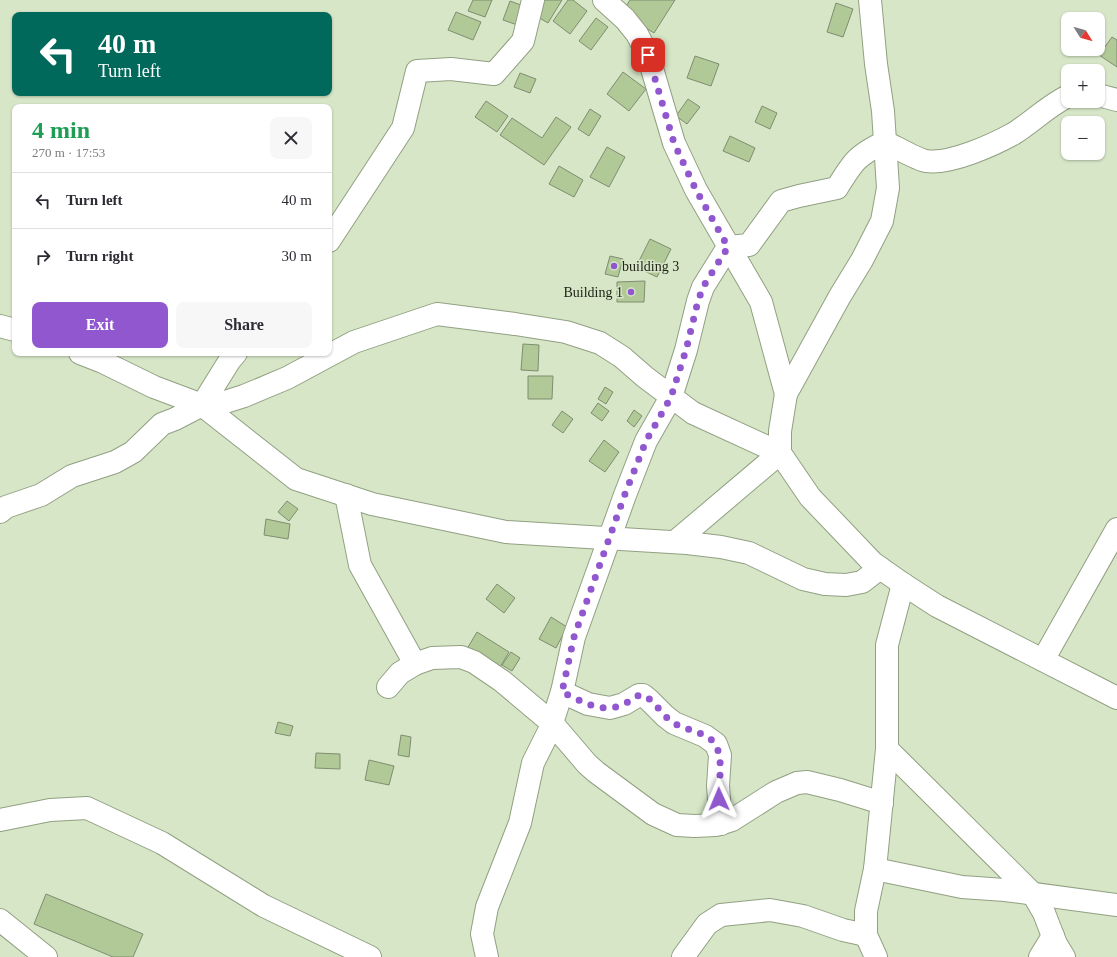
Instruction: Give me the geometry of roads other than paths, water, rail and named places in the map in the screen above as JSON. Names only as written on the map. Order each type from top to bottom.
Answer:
[{"type":"street","points":[[332,236],[403,128],[417,71],[451,69],[494,74],[524,41],[533,0]]},
{"type":"street","points":[[604,0],[625,19],[638,34],[648,55],[674,143],[696,190],[760,302],[786,394]]},
{"type":"street","points":[[675,542],[780,453],[780,431],[786,394],[840,296],[862,260],[882,221],[888,188],[884,111],[876,64],[870,0]]},
{"type":"street","points":[[1105,97],[1117,100]]},
{"type":"street","points":[[728,247],[749,245],[781,201],[837,188],[851,164],[867,150],[885,142],[926,161],[946,161],[988,146],[1013,133],[1061,100]]},
{"type":"street","points":[[487,957],[482,934],[487,907],[520,822],[533,763],[550,729],[562,692],[574,637],[609,538],[646,441],[671,397],[686,350],[703,287],[728,247]]},
{"type":"street","points":[[332,354],[354,342],[437,314],[566,332],[600,343],[622,357],[693,413],[780,453],[810,497],[872,563],[937,606],[1117,698]]},
{"type":"street","points":[[0,326],[12,329]]},
{"type":"street","points":[[88,356],[154,387],[202,405],[296,479],[372,504],[506,532],[675,542],[720,547],[749,553],[803,579],[826,584],[846,585],[862,582],[880,568]]},
{"type":"street","points":[[202,405],[233,356]]},
{"type":"street","points":[[0,512],[6,507],[41,495],[72,476],[115,462],[133,452],[162,424],[202,405],[222,402],[244,396],[287,378],[328,356]]},
{"type":"street","points":[[346,495],[360,565],[415,664]]},
{"type":"street","points":[[1043,660],[1117,529]]},
{"type":"street","points":[[876,957],[866,935],[866,911],[875,869],[887,749],[887,645],[903,584]]},
{"type":"street","points":[[388,687],[400,673],[415,664],[432,658],[461,657],[474,662],[502,681],[552,723],[587,764],[596,772],[653,814],[677,825],[694,826],[721,824],[732,820],[776,792],[806,782],[840,790],[882,803]]},
{"type":"street","points":[[562,692],[588,704],[610,708],[624,704],[639,695],[643,695],[674,723],[705,736],[716,744],[720,754],[718,786],[721,824]]},
{"type":"street","points":[[887,749],[1033,894],[1044,913],[1053,936],[1064,957]]},
{"type":"street","points":[[0,820],[50,810],[87,808],[162,843],[264,906],[370,957]]},
{"type":"street","points":[[875,869],[962,888],[1005,890],[1117,904]]},
{"type":"street","points":[[683,957],[707,924],[721,915],[729,914],[770,910],[803,916],[843,930],[866,935]]},
{"type":"street","points":[[0,920],[46,957]]},
{"type":"street","points":[[1040,957],[1053,936]]},
{"type":"place","name":"building 3","points":[[614,266]]},
{"type":"place","name":"Building 1","points":[[631,292]]}]
